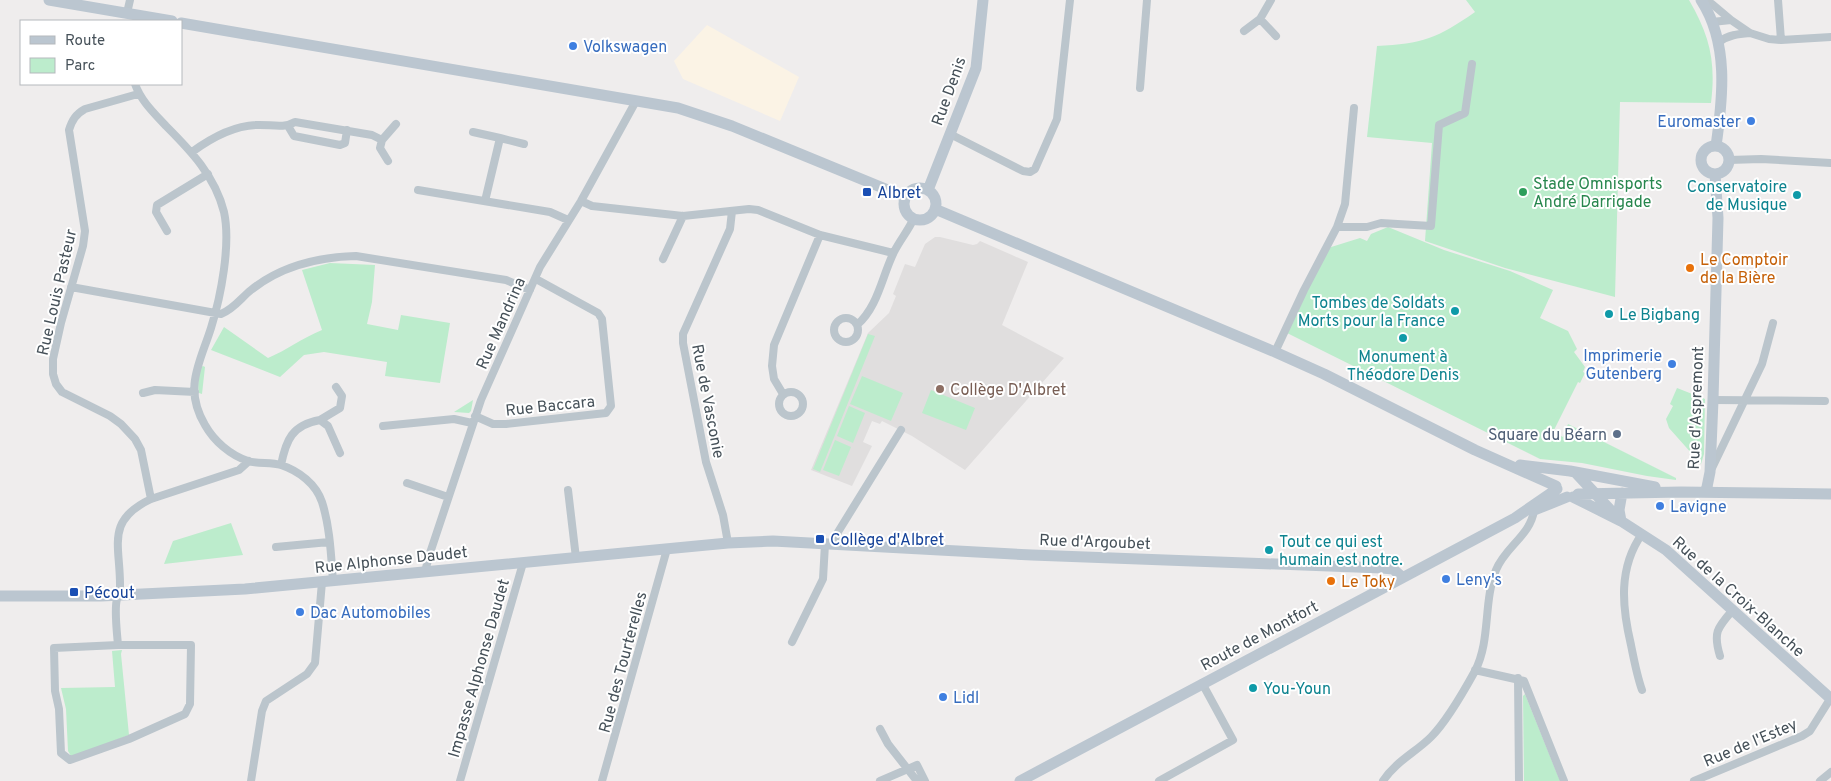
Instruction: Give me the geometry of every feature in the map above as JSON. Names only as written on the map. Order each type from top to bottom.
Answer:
[{"type":"main road","points":[[49,0],[127,13],[140,18],[161,20]]},
{"type":"main road","name":"Rue Denis","points":[[928,190],[976,68],[983,0]]},
{"type":"main road","points":[[1701,1],[1712,22],[1722,65],[1716,146]]},
{"type":"main road","points":[[182,23],[678,108],[700,115],[905,197]]},
{"type":"main road","points":[[1716,146],[1725,151],[1729,160],[1726,168],[1715,174],[1704,169],[1701,158],[1705,150],[1716,146]]},
{"type":"main road","name":"Rue d'Aspremont","points":[[1706,492],[1710,472],[1713,400],[1718,218],[1715,174]]},
{"type":"main road","points":[[915,188],[928,190],[935,198],[935,209],[931,215],[920,220],[908,215],[904,203],[905,197],[915,188]]},
{"type":"main road","points":[[935,209],[1324,374],[1475,450],[1556,487],[1562,495],[1573,496],[1582,486],[1575,475]]},
{"type":"main road","points":[[1509,464],[1681,492],[1831,494]]},
{"type":"main road","points":[[1556,487],[1558,477],[1575,475]]},
{"type":"main road","name":"Rue de la Croix-Blanche","points":[[1575,475],[1621,521]]},
{"type":"main road","name":"Route de Montfort","points":[[1514,518],[1556,487]]},
{"type":"main road","name":"Route de Montfort","points":[[1020,781],[1514,518],[1573,496],[1594,493],[1681,492]]},
{"type":"main road","points":[[1621,521],[1622,493]]},
{"type":"main road","name":"Rue de la Croix-Blanche","points":[[1573,496],[1621,521],[1666,550],[1831,699]]},
{"type":"main road","name":"Rue Alphonse Daudet","points":[[0,596],[118,596],[245,589],[728,543],[784,542]]},
{"type":"main road","name":"Rue d'Argoubet","points":[[784,542],[1032,555],[1382,568],[1393,569],[1402,577]]},
{"type":"street","points":[[127,13],[130,0]]},
{"type":"street","points":[[950,134],[1023,171],[1030,172],[1035,169],[1057,119],[1070,0]]},
{"type":"street","points":[[1140,88],[1146,0]]},
{"type":"street","points":[[1244,31],[1260,19],[1271,0]]},
{"type":"street","points":[[1778,0],[1781,40]]},
{"type":"street","points":[[1701,1],[1712,4],[1750,33]]},
{"type":"street","points":[[1260,19],[1276,36]]},
{"type":"street","points":[[1712,22],[1731,20]]},
{"type":"street","points":[[1718,42],[1732,35],[1750,33],[1781,40],[1831,37]]},
{"type":"street","points":[[1337,227],[1367,227],[1381,223],[1432,226],[1439,125],[1465,113],[1472,64]]},
{"type":"street","points":[[135,85],[138,94],[150,110],[192,152],[208,174],[224,212],[227,234],[226,253],[215,314],[196,372],[195,392],[198,410],[212,436],[237,456],[249,461],[281,465],[307,479],[322,501],[329,542],[327,582],[315,663],[307,674],[266,701],[262,711],[251,781]]},
{"type":"street","name":"Rue Louis Pasteur","points":[[138,94],[84,109],[72,121],[69,130],[85,231],[83,246],[70,287],[53,359],[53,374],[56,384],[62,392],[116,420],[135,439],[141,450],[151,499]]},
{"type":"street","name":"Rue Mandrina","points":[[425,572],[474,420],[540,267],[580,201],[636,101]]},
{"type":"street","points":[[1275,352],[1304,290],[1337,227],[1345,204],[1354,108]]},
{"type":"street","points":[[192,152],[216,136],[232,130],[256,125],[288,126],[295,122],[372,135],[382,140]]},
{"type":"street","points":[[388,161],[380,148],[382,140],[396,124]]},
{"type":"street","points":[[288,126],[294,136],[340,145],[344,143],[347,130]]},
{"type":"street","points":[[473,132],[524,144]]},
{"type":"street","points":[[485,201],[500,138]]},
{"type":"street","points":[[1729,160],[1761,159],[1831,163]]},
{"type":"street","points":[[167,231],[156,212],[158,205],[208,174]]},
{"type":"street","points":[[418,190],[550,212],[568,220]]},
{"type":"street","points":[[580,201],[592,206],[683,216],[758,210],[820,235],[893,253]]},
{"type":"street","name":"Rue de Vasconie","points":[[728,543],[723,515],[706,462],[683,343],[683,334],[730,229],[732,211]]},
{"type":"street","points":[[663,259],[683,216]]},
{"type":"street","points":[[857,325],[865,318],[870,309],[893,253],[900,240],[910,228],[914,218]]},
{"type":"street","points":[[783,394],[774,379],[772,366],[774,345],[820,235]]},
{"type":"street","points":[[70,287],[221,314],[230,311],[251,290],[273,275],[313,260],[337,256],[356,256],[506,280],[530,290]]},
{"type":"street","name":"Rue Baccara","points":[[474,420],[493,424],[506,424],[606,413],[611,406],[602,319],[598,314],[536,279]]},
{"type":"street","points":[[1710,472],[1762,364],[1773,323]]},
{"type":"street","points":[[281,465],[292,432],[312,421],[320,420],[340,408],[342,396],[336,387]]},
{"type":"street","points":[[143,393],[155,390],[195,392]]},
{"type":"street","points":[[1713,400],[1824,401]]},
{"type":"street","points":[[383,426],[454,419],[474,420]]},
{"type":"street","points":[[320,420],[328,426],[340,453]]},
{"type":"street","points":[[792,642],[823,579],[830,544],[901,430]]},
{"type":"street","points":[[118,645],[116,599],[120,590],[117,544],[120,527],[126,515],[137,505],[240,470],[249,461]]},
{"type":"street","points":[[406,483],[448,497]]},
{"type":"street","points":[[568,490],[576,558]]},
{"type":"street","points":[[1383,781],[1394,768],[1440,728],[1475,670],[1481,655],[1496,570],[1506,553],[1528,528],[1534,518],[1534,510]]},
{"type":"street","points":[[1642,534],[1632,552],[1623,587],[1623,600],[1629,636],[1642,690]]},
{"type":"street","points":[[276,547],[329,542]]},
{"type":"street","name":"Rue des Tourterelles","points":[[602,781],[667,549]]},
{"type":"street","name":"Impasse Alphonse Daudet","points":[[460,781],[523,563]]},
{"type":"street","points":[[1720,656],[1716,642],[1716,631],[1732,611]]},
{"type":"street","points":[[118,645],[191,645],[190,704],[185,714],[129,739],[70,760],[62,752],[59,709],[55,691],[54,648],[118,645]]},
{"type":"street","points":[[1475,670],[1518,678],[1526,684],[1564,781]]},
{"type":"street","points":[[1518,678],[1519,781]]},
{"type":"street","points":[[1159,781],[1233,740],[1202,683]]},
{"type":"street","name":"Rue de l'Estey","points":[[1694,781],[1802,736],[1810,731],[1831,699]]},
{"type":"street","points":[[880,729],[888,744],[917,781]]},
{"type":"street","points":[[880,781],[917,765],[925,781]]},
{"type":"street","points":[[1820,781],[1831,772]]},
{"type":"shaded area","points":[[707,25],[799,77],[780,121],[683,79],[674,61]]},
{"type":"shaded area","name":"Collège D'Albret","points":[[935,237],[973,245],[980,241],[1028,262],[1002,325],[1064,358],[965,470],[912,436],[882,421],[880,424],[872,421],[863,442],[872,446],[852,486],[811,470],[868,333],[889,313],[896,296],[893,294],[905,264],[915,267],[925,244]]},
{"type":"green space","name":"Stade Omnisports André Darrigade","points":[[1466,0],[1689,0],[1696,13],[1707,38],[1712,62],[1711,103],[1620,102],[1615,297],[1505,268],[1425,241],[1432,143],[1367,137],[1377,46],[1406,44],[1440,34],[1475,12]]},
{"type":"green space","points":[[1388,227],[1444,250],[1510,271],[1553,290],[1540,318],[1568,331],[1577,349],[1574,352],[1585,367],[1583,372],[1585,373],[1580,383],[1578,382],[1553,432],[1563,437],[1568,424],[1676,478],[1676,480],[1582,463],[1540,459],[1287,333],[1328,248],[1360,238],[1367,241],[1371,234]]},
{"type":"green space","points":[[330,263],[375,265],[372,302],[367,324],[398,330],[401,315],[450,323],[440,383],[385,376],[387,362],[324,352],[304,355],[280,377],[211,350],[224,327],[268,358],[322,330],[302,270]]},
{"type":"green space","points":[[868,334],[875,336],[820,472],[813,469]]},
{"type":"green space","points":[[201,367],[205,367],[202,394],[199,393],[198,383]]},
{"type":"green space","points":[[862,376],[903,393],[891,421],[850,404]]},
{"type":"green space","points":[[1677,388],[1705,399],[1704,454],[1701,464],[1669,428],[1666,419],[1673,406],[1670,404]]},
{"type":"green space","points":[[931,390],[975,408],[966,430],[922,413]]},
{"type":"green space","points":[[473,400],[469,413],[454,412]]},
{"type":"green space","points":[[849,406],[865,413],[853,443],[837,436]]},
{"type":"green space","points":[[835,440],[851,447],[839,476],[823,470]]},
{"type":"green space","points":[[231,523],[243,555],[164,564],[173,541]]},
{"type":"green space","points":[[122,650],[129,735],[71,756],[68,751],[66,709],[61,688],[115,687],[112,651]]},
{"type":"green space","points":[[1525,694],[1560,781],[1524,781],[1523,696]]},
{"type":"place","name":"Volkswagen","points":[[573,46]]},
{"type":"place","name":"Euromaster","points":[[1751,121]]},
{"type":"place","name":"Albret","points":[[867,192]]},
{"type":"place","name":"Stade Omnisports André Darrigade","points":[[1523,192]]},
{"type":"place","name":"Conservatoire de Musique","points":[[1797,195]]},
{"type":"place","name":"Le Comptoir de la Bière","points":[[1690,268]]},
{"type":"place","name":"Tombes de Soldats Morts pour la France","points":[[1455,311]]},
{"type":"place","name":"Le Bigbang","points":[[1609,314]]},
{"type":"place","name":"Monument à Théodore Denis","points":[[1403,338]]},
{"type":"place","name":"Imprimerie Gutenberg","points":[[1672,364]]},
{"type":"place","name":"Collège D'Albret","points":[[940,389]]},
{"type":"place","name":"Square du Béarn","points":[[1617,434]]},
{"type":"place","name":"Lavigne","points":[[1660,506]]},
{"type":"place","name":"Collège d'Albret","points":[[820,539]]},
{"type":"place","name":"Tout ce qui est humain est notre.","points":[[1269,550]]},
{"type":"place","name":"Leny's","points":[[1446,579]]},
{"type":"place","name":"Le Toky","points":[[1331,581]]},
{"type":"place","name":"Pécout","points":[[74,592]]},
{"type":"place","name":"Dac Automobiles","points":[[300,612]]},
{"type":"place","name":"You-Youn","points":[[1253,688]]},
{"type":"place","name":"Lidl","points":[[943,697]]}]
